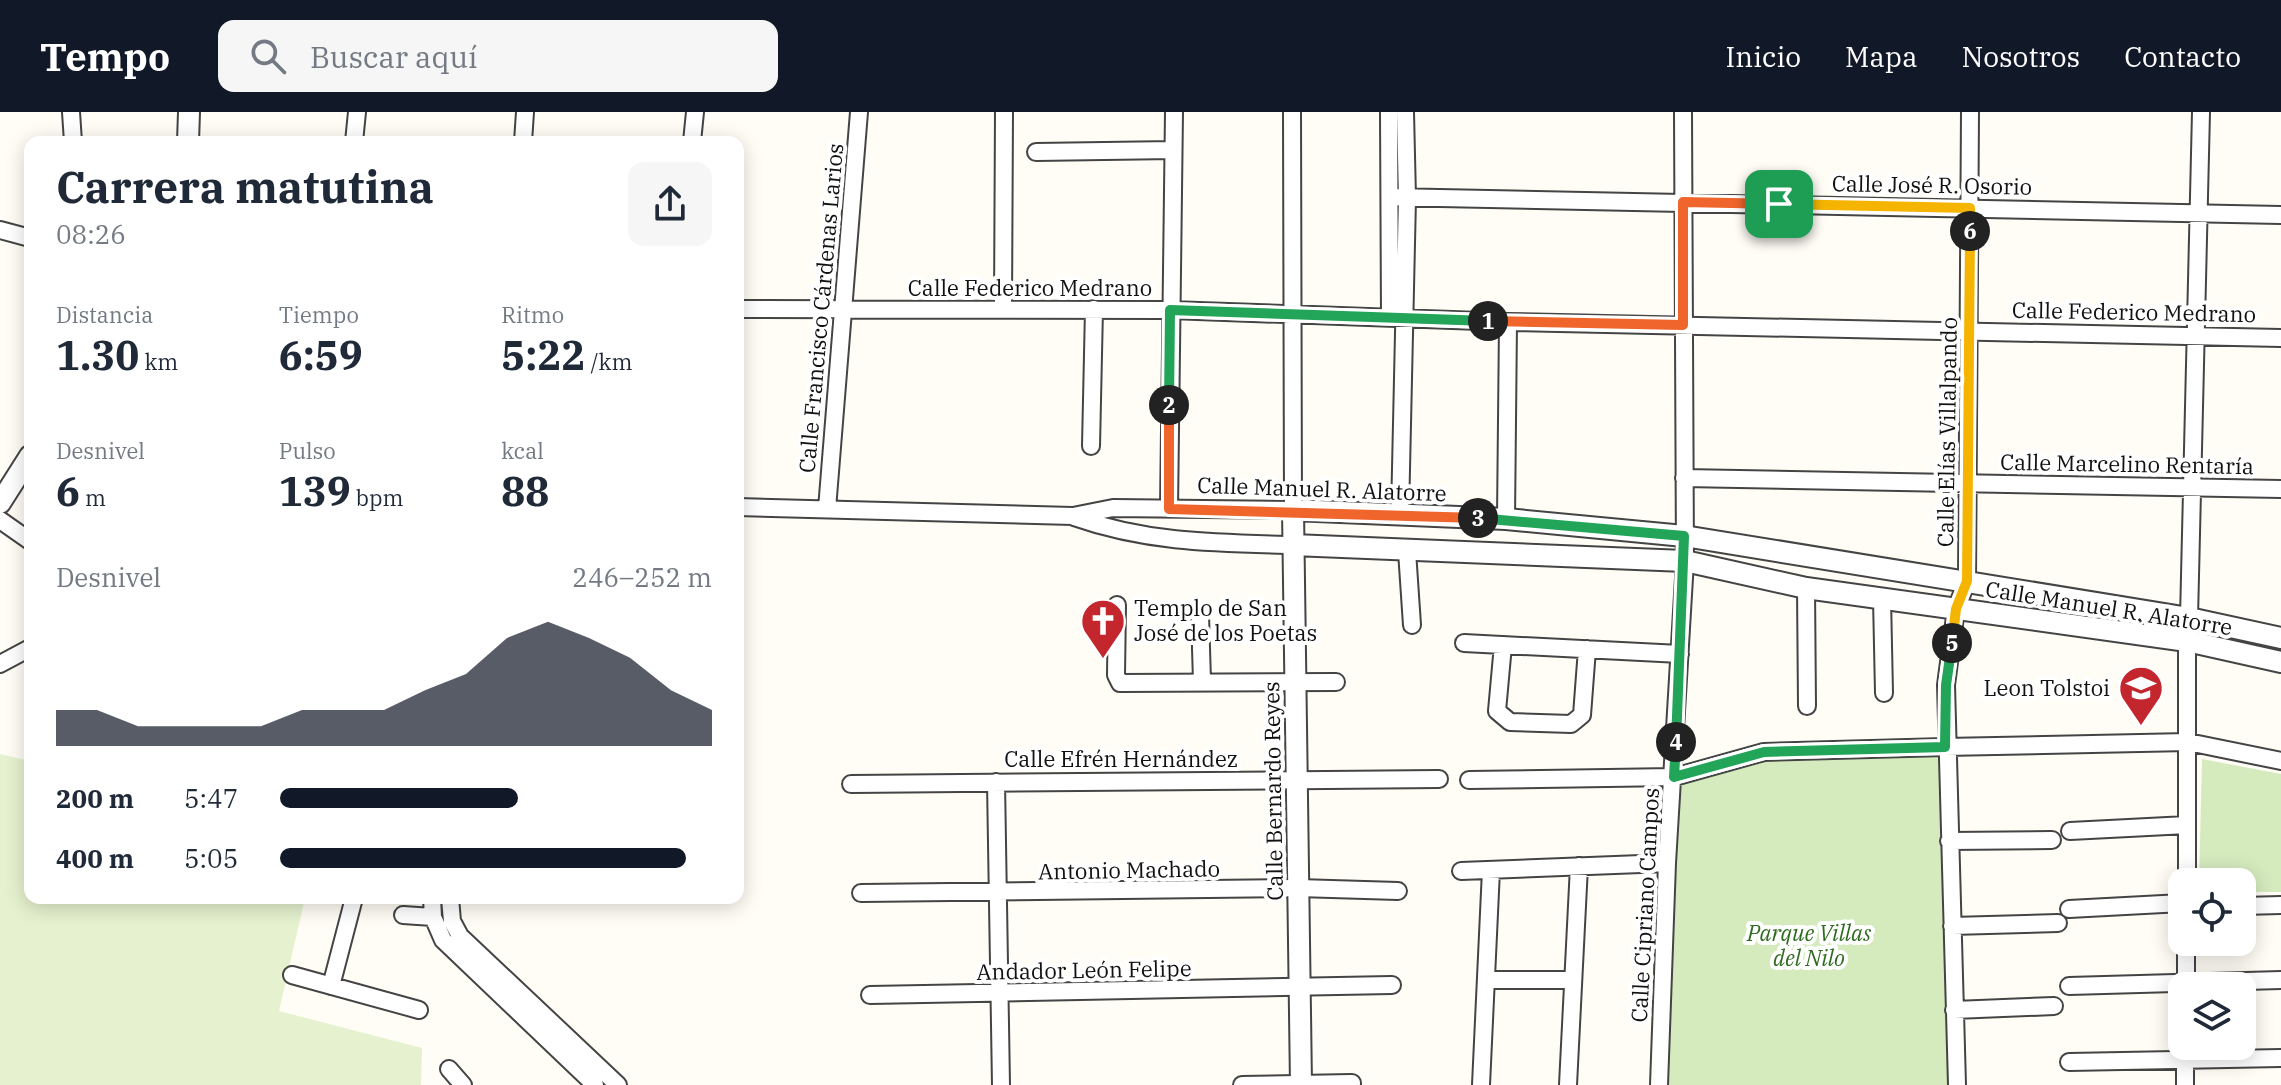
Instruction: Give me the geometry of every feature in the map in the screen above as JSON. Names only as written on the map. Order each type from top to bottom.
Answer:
[{"type":"street","points":[[71,112],[73,136]]},
{"type":"street","points":[[188,136],[189,112]]},
{"type":"street","points":[[355,136],[357,112]]},
{"type":"street","points":[[523,136],[525,112]]},
{"type":"street","points":[[693,136],[695,112]]},
{"type":"street","name":"Calle Francisco Cárdenas Larios","points":[[827,509],[859,112]]},
{"type":"street","points":[[1003,307],[1004,112]]},
{"type":"street","points":[[1169,509],[1174,112]]},
{"type":"street","name":"Calle Bernardo Reyes","points":[[1292,112],[1290,315],[1301,1084]]},
{"type":"street","points":[[1389,112],[1400,514]]},
{"type":"street","points":[[1396,318],[1407,198],[1405,112]]},
{"type":"street","name":"Calle Cipriano Campos","points":[[1659,1085],[1667,863],[1685,561],[1683,112]]},
{"type":"street","name":"Calle Elías Villalpando","points":[[1957,1085],[1945,747],[1946,685],[1956,609],[1967,581],[1970,112]]},
{"type":"street","points":[[2189,618],[2201,112]]},
{"type":"street","points":[[1036,152],[1173,150]]},
{"type":"street","name":"Calle José R. Osorio","points":[[1390,197],[2281,215]]},
{"type":"street","points":[[0,230],[24,236]]},
{"type":"street","name":"Calle Federico Medrano","points":[[744,309],[1003,307],[1170,310],[1508,322],[2281,338]]},
{"type":"street","points":[[1091,446],[1094,309]]},
{"type":"street","points":[[1506,519],[1508,322]]},
{"type":"street","points":[[0,503],[24,465]]},
{"type":"street","name":"Calle Marcelino Rentaría","points":[[1684,478],[2281,489]]},
{"type":"street","name":"Calle Manuel R. Alatorre","points":[[744,507],[1073,516],[1113,508],[1293,510],[1506,519],[1684,536],[2189,618],[2281,638]]},
{"type":"street","name":"Calle Manuel R. Alatorre","points":[[1073,516],[1113,530],[1168,541],[1685,561],[1806,588],[2187,641],[2281,662]]},
{"type":"street","points":[[0,520],[24,537]]},
{"type":"street","points":[[1407,551],[1412,625]]},
{"type":"street","points":[[1806,588],[1807,706]]},
{"type":"street","points":[[1882,598],[1884,693]]},
{"type":"street","points":[[1117,605],[1117,681],[1336,682]]},
{"type":"street","points":[[1200,615],[1202,681]]},
{"type":"street","points":[[2187,641],[2187,868]]},
{"type":"street","points":[[1464,643],[1680,654]]},
{"type":"street","points":[[1503,645],[1497,711],[1510,722],[1571,724],[1578,721],[1582,715],[1587,649]]},
{"type":"street","points":[[0,664],[24,655]]},
{"type":"street","points":[[1469,780],[1674,777],[1764,752],[1945,747],[2188,742],[2281,761]]},
{"type":"street","name":"Calle Efrén Hernández","points":[[851,784],[1439,779]]},
{"type":"street","points":[[996,782],[1001,1085]]},
{"type":"street","points":[[2070,831],[2187,825]]},
{"type":"street","points":[[1949,841],[2052,840]]},
{"type":"street","points":[[1461,871],[1667,863]]},
{"type":"street","points":[[1568,1085],[1579,866]]},
{"type":"street","points":[[1481,1085],[1491,870]]},
{"type":"street","name":"Antonio Machado","points":[[861,893],[998,894],[1298,888],[1398,891]]},
{"type":"street","points":[[331,986],[352,904]]},
{"type":"street","points":[[432,904],[437,932],[453,951],[595,1085]]},
{"type":"street","points":[[451,904],[452,921],[460,936],[618,1085]]},
{"type":"street","points":[[2069,909],[2168,904]]},
{"type":"street","points":[[2256,906],[2281,905]]},
{"type":"street","points":[[403,915],[433,917]]},
{"type":"street","points":[[1952,926],[2058,923]]},
{"type":"street","points":[[292,975],[419,1010]]},
{"type":"street","points":[[1486,980],[1573,980]]},
{"type":"street","points":[[2256,981],[2281,980]]},
{"type":"street","points":[[2069,986],[2168,984]]},
{"type":"street","name":"Andador León Felipe","points":[[870,995],[1392,985]]},
{"type":"street","points":[[1954,1010],[2054,1006]]},
{"type":"street","points":[[2069,1062],[2168,1053]]},
{"type":"street","points":[[2256,1056],[2281,1058]]},
{"type":"street","points":[[2185,1060],[2185,1085]]},
{"type":"street","points":[[449,1069],[463,1085]]},
{"type":"street","points":[[1242,1085],[1352,1083]]},
{"type":"green space","name":"Parque Villas del Nilo","points":[[1943,749],[1948,1085],[1665,1085],[1679,781],[1760,754]]},
{"type":"green space","points":[[0,754],[24,760],[24,904],[304,904],[279,1011],[422,1048],[421,1085],[0,1085]]},
{"type":"green space","points":[[2202,759],[2281,774],[2281,892],[2256,892],[2256,868],[2199,868]]},
{"type":"place","name":"Templo de San José de los Poetas","points":[[1103,660]]},
{"type":"place","name":"Leon Tolstoi","points":[[2141,727]]},
{"type":"route","points":[[1683,202],[1779,204],[1970,208],[1967,581],[1956,609],[1946,685],[1945,747],[1764,752],[1674,777],[1684,536],[1506,519],[1293,510],[1169,509],[1170,310],[1683,325],[1683,202]]}]
